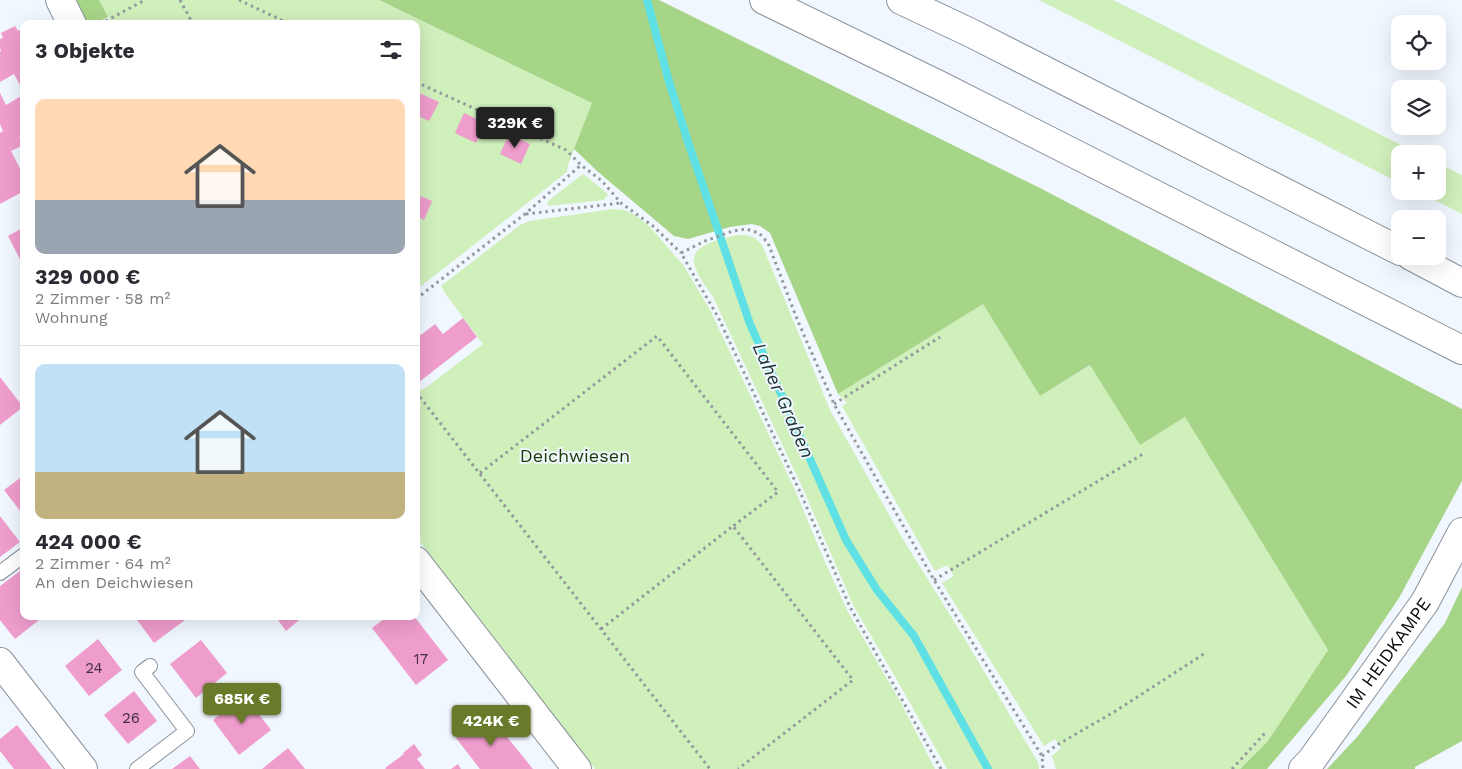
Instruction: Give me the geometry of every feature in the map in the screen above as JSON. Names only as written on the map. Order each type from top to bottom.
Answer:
[{"type":"main road","points":[[60,0],[70,20]]},
{"type":"main road","points":[[764,0],[941,86],[1462,350]]},
{"type":"main road","points":[[901,0],[972,33],[1391,246]]},
{"type":"main road","points":[[1428,265],[1462,283]]},
{"type":"main road","name":"IM HEIDKAMPE","points":[[1303,769],[1311,761],[1425,602],[1462,532]]},
{"type":"main road","points":[[420,566],[577,769]]},
{"type":"main road","points":[[0,662],[83,769]]},
{"type":"lane","points":[[0,573],[20,557]]},
{"type":"lane","points":[[137,769],[187,731],[142,672],[150,666]]},
{"type":"path","points":[[108,20],[145,0]]},
{"type":"path","points":[[180,0],[190,20]]},
{"type":"path","points":[[239,0],[282,20]]},
{"type":"path","points":[[420,84],[566,150],[581,165],[602,181],[621,202],[654,226],[681,253],[722,326],[801,494],[850,607],[942,769]]},
{"type":"path","points":[[420,296],[525,214],[581,165]]},
{"type":"path","points":[[525,214],[621,202]]},
{"type":"path","points":[[681,253],[705,241],[733,231],[746,229],[759,233],[768,243],[797,319],[834,404],[934,580],[1042,756],[1043,769]]},
{"type":"path","points":[[480,473],[657,336],[778,492],[601,629]]},
{"type":"path","points":[[834,404],[940,337]]},
{"type":"path","points":[[420,397],[710,769]]},
{"type":"path","points":[[934,580],[1143,454]]},
{"type":"path","points":[[733,526],[853,680],[738,769]]},
{"type":"path","points":[[1042,756],[1207,652]]},
{"type":"path","points":[[1232,769],[1266,731]]},
{"type":"green space","points":[[72,0],[99,0],[108,17],[102,20],[82,20]]},
{"type":"green space","points":[[99,0],[379,0],[592,103],[567,172],[420,287],[420,20],[110,20]]},
{"type":"green space","points":[[379,0],[659,0],[1040,188],[1462,409],[1462,481],[1399,598],[1346,676],[1267,769],[1240,769],[1268,741],[1328,650],[1185,417],[1140,445],[1090,365],[1040,396],[983,304],[838,394],[770,233],[760,226],[752,224],[730,227],[688,239],[674,236],[597,171],[574,149],[592,103]]},
{"type":"green space","points":[[1039,0],[1113,0],[1401,145],[1391,145],[1391,178]]},
{"type":"green space","points":[[1446,167],[1462,175],[1462,214],[1435,200],[1446,200]]},
{"type":"green space","points":[[583,174],[608,194],[604,200],[549,206],[547,204],[548,201]]},
{"type":"green space","name":"Deichwiesen","points":[[613,209],[624,210],[635,215],[649,226],[684,266],[710,310],[795,490],[848,612],[900,701],[935,769],[595,769],[420,542],[420,390],[424,389],[483,344],[441,286],[520,225],[530,221]]},
{"type":"green space","points":[[736,235],[752,236],[763,247],[830,410],[901,536],[1039,764],[1039,769],[947,769],[853,605],[804,491],[713,297],[696,270],[694,259],[696,253],[701,248],[715,241]]},
{"type":"green space","points":[[983,304],[1040,396],[1091,365],[1140,445],[1185,417],[1328,650],[1268,741],[1240,769],[1056,769],[1052,756],[1061,748],[1055,739],[1044,746],[942,583],[954,576],[947,565],[935,571],[842,406],[847,403],[838,394]]},
{"type":"green space","points":[[1462,587],[1462,741],[1415,767],[1415,769],[1327,769],[1357,737],[1445,623]]},
{"type":"building","points":[[15,26],[18,31],[20,30],[20,85],[14,74],[0,82],[0,39],[3,38],[1,33]]},
{"type":"building","points":[[0,93],[6,105],[20,97],[20,147],[11,151],[20,168],[20,193],[0,204],[0,133],[3,131],[0,124]]},
{"type":"building","points":[[420,93],[439,102],[429,121],[420,117]]},
{"type":"building","points":[[464,113],[485,123],[476,143],[455,133]]},
{"type":"building","points":[[509,134],[530,144],[521,164],[500,154]]},
{"type":"building","points":[[420,196],[432,201],[424,220],[420,218]]},
{"type":"building","points":[[20,229],[20,259],[8,236]]},
{"type":"building","points":[[463,318],[477,337],[420,381],[420,333],[421,335],[435,324],[443,334]]},
{"type":"building","points":[[0,377],[20,403],[20,409],[0,425]]},
{"type":"building","points":[[20,478],[20,511],[4,490]]},
{"type":"building","points":[[0,516],[20,542],[0,557]]},
{"type":"building","points":[[20,571],[20,620],[39,620],[15,639],[0,620],[0,586]]},
{"type":"building","points":[[137,620],[185,620],[154,643]]},
{"type":"building","points":[[278,620],[299,620],[286,631]]},
{"type":"building","points":[[383,620],[417,620],[448,660],[416,685],[372,628]]},
{"type":"building","points":[[98,639],[122,670],[89,696],[65,666]]},
{"type":"building","points":[[201,640],[227,673],[196,698],[170,664]]},
{"type":"building","points":[[134,691],[157,721],[128,744],[104,715]]},
{"type":"building","points":[[244,695],[271,730],[239,755],[213,720]]},
{"type":"building","points":[[489,713],[533,769],[480,769],[456,738]]},
{"type":"building","points":[[17,725],[52,769],[14,769],[0,751],[0,739]]},
{"type":"building","points":[[414,744],[422,755],[417,759],[425,769],[385,768],[404,754]]},
{"type":"building","points":[[288,748],[305,769],[262,769]]},
{"type":"building","points":[[190,756],[200,769],[172,769]]},
{"type":"building","points":[[458,764],[461,769],[451,769]]},
{"type":"waterway","name":"Laher Graben","points":[[647,0],[688,142],[750,324],[846,540],[877,590],[914,636],[988,769]]}]
